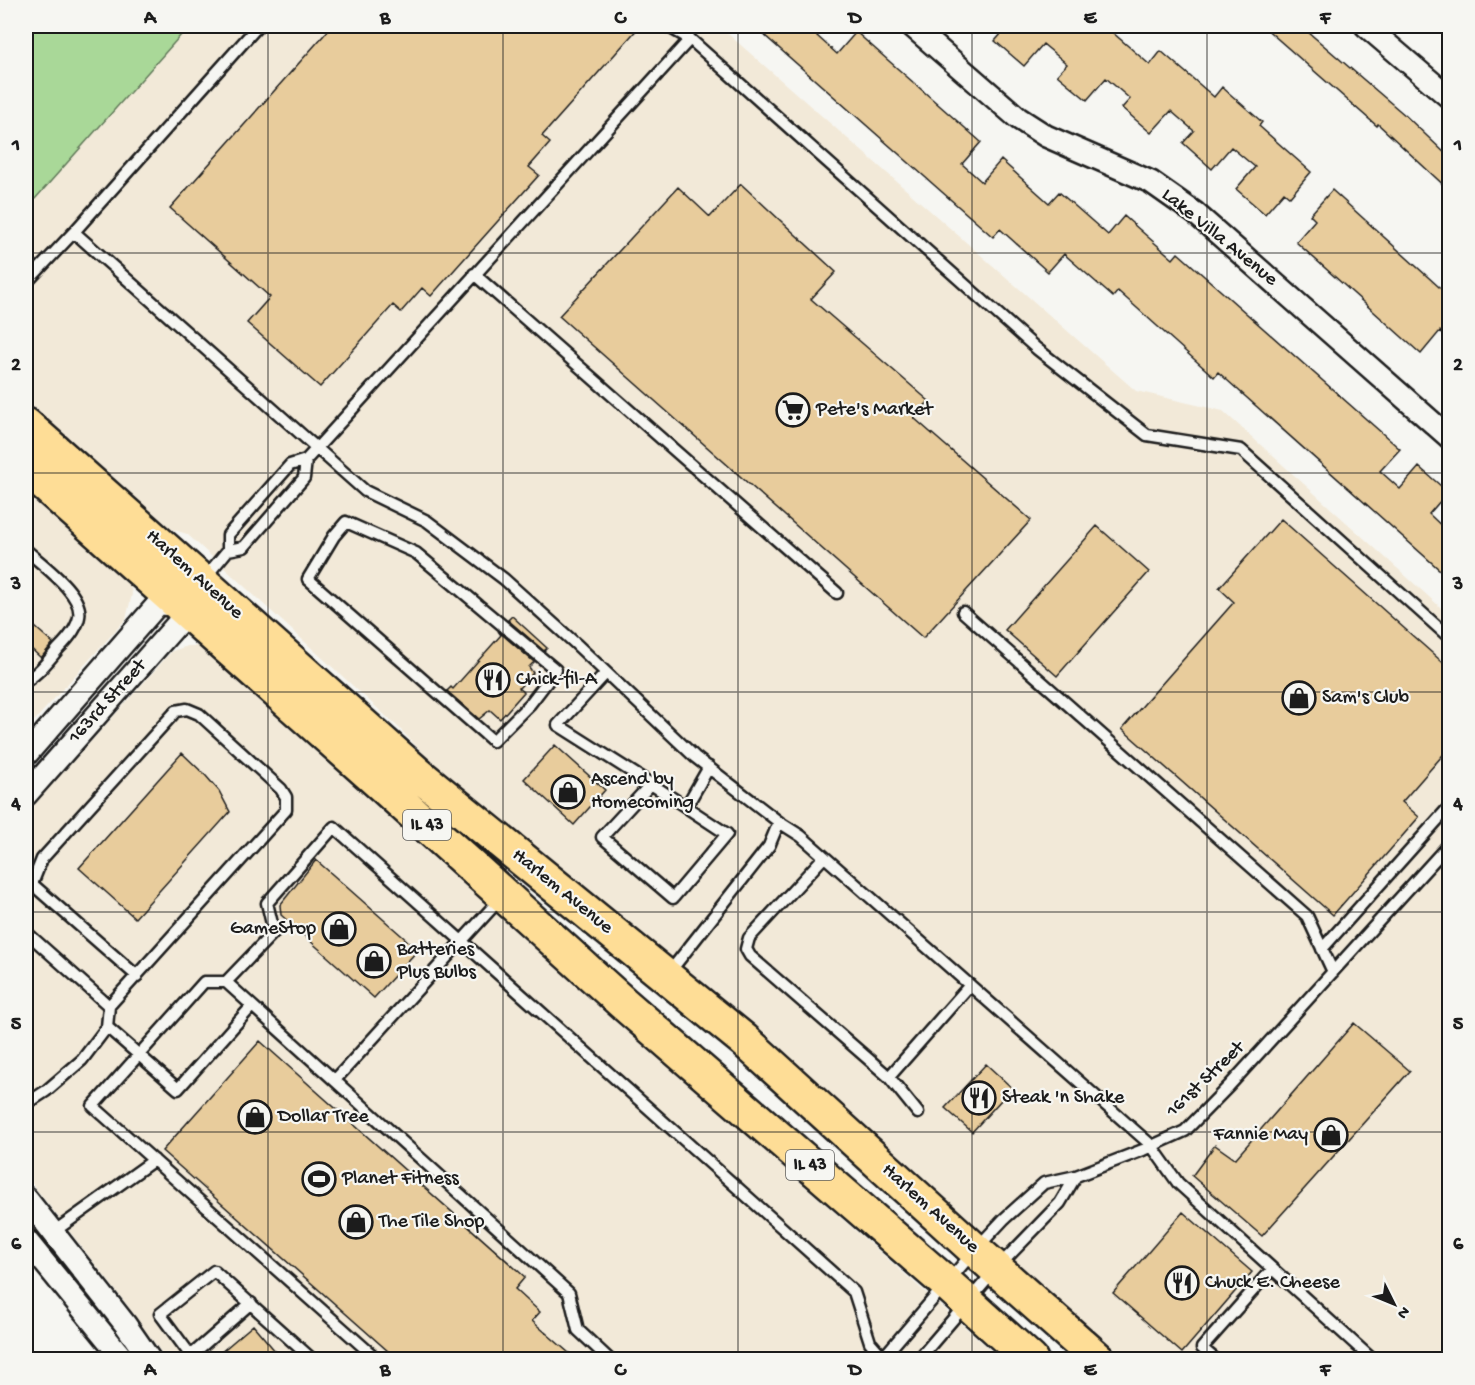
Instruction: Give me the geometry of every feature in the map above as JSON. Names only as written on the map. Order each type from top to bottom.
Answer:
[{"type":"main road","name":"Harlem Avenue","points":[[26,425],[190,593],[504,895],[947,1304],[1031,1359]]},
{"type":"main road","name":"Harlem Avenue","points":[[26,468],[190,593],[419,775],[596,921],[667,975],[744,1040],[1099,1359]]},
{"type":"street","name":"Lake Villa Avenue","points":[[912,26],[1018,118],[1046,136],[1151,182],[1195,213],[1449,438]]},
{"type":"street","points":[[1367,26],[1449,98]]},
{"type":"street","name":"163rd Street","points":[[26,795],[40,749],[179,622],[190,593]]},
{"type":"street","points":[[26,1198],[150,1359]]},
{"type":"street","points":[[26,1240],[111,1354]]},
{"type":"lane","points":[[26,283],[258,26]]},
{"type":"lane","points":[[667,26],[690,39],[1046,356],[1147,435],[1240,450],[1449,638]]},
{"type":"lane","points":[[228,550],[228,535],[290,465],[306,460],[317,449],[690,39]]},
{"type":"lane","points":[[74,232],[365,491],[427,520],[504,579],[709,767],[779,822],[801,836],[1151,1145],[1178,1183],[1373,1359]]},
{"type":"lane","points":[[474,274],[837,593]]},
{"type":"lane","points":[[190,593],[228,550],[244,547],[304,478],[306,460]]},
{"type":"lane","points":[[346,522],[416,554],[481,606],[556,670],[530,704],[493,741],[308,579],[334,536],[346,522]]},
{"type":"lane","points":[[26,550],[66,585],[78,605],[80,617],[71,635],[35,676],[26,681]]},
{"type":"lane","points":[[963,612],[1307,916],[1333,972]]},
{"type":"lane","points":[[606,673],[558,725],[651,784],[727,834],[673,898],[602,837],[651,784]]},
{"type":"lane","points":[[26,1104],[82,1060],[107,1028],[110,1006],[137,976],[286,810],[286,798],[281,789],[199,714],[187,709],[176,711],[42,859],[29,888],[137,976]]},
{"type":"lane","points":[[686,807],[709,767]]},
{"type":"lane","points":[[1322,949],[1449,806]]},
{"type":"lane","points":[[667,975],[769,846],[779,822]]},
{"type":"lane","points":[[226,982],[274,932],[267,903],[334,827],[854,1292],[870,1342],[882,1358],[947,1304]]},
{"type":"lane","name":"161st Street","points":[[947,1304],[986,1259],[1004,1219],[1044,1182],[1076,1176],[1185,1131],[1229,1086],[1449,843]]},
{"type":"lane","points":[[824,857],[749,938],[746,949],[750,956],[889,1077],[918,1113]]},
{"type":"lane","points":[[335,1080],[504,895]]},
{"type":"lane","points":[[26,932],[110,1006]]},
{"type":"lane","points":[[378,1359],[93,1106],[204,982],[226,982],[569,1293],[578,1330],[610,1359]]},
{"type":"lane","points":[[889,1077],[970,985]]},
{"type":"lane","points":[[107,1028],[178,1089],[252,1006]]},
{"type":"lane","points":[[52,1233],[154,1160]]},
{"type":"lane","name":"161st Street","points":[[947,1304],[986,1259],[1060,1203],[1076,1176]]},
{"type":"lane","points":[[1216,1359],[1202,1348],[1272,1269]]},
{"type":"lane","points":[[251,1304],[190,1358],[160,1314],[214,1271],[313,1359]]},
{"type":"lane","points":[[922,1358],[947,1304]]},
{"type":"shaded area","points":[[189,26],[719,26],[1136,391],[1223,411],[1449,615],[1449,1359],[1125,1359],[730,1009],[443,774],[399,728],[187,534],[165,527],[26,402],[26,209]]},
{"type":"shaded area","points":[[26,481],[127,572],[132,594],[126,619],[26,730]]},
{"type":"shaded area","points":[[188,646],[204,646],[519,920],[737,1126],[1001,1359],[166,1359],[127,1305],[26,1176],[26,814],[172,651]]},
{"type":"green space","points":[[26,26],[189,26],[26,209]]},
{"type":"building","points":[[332,26],[640,26],[542,136],[550,143],[529,167],[539,175],[431,296],[422,288],[401,312],[393,305],[320,387],[247,323],[270,297],[170,208]]},
{"type":"building","points":[[754,26],[826,26],[817,36],[837,54],[856,32],[981,142],[962,164],[982,182],[1001,160],[1049,203],[1059,192],[1108,235],[1124,216],[1173,259],[1178,253],[1400,449],[1380,471],[1400,489],[1419,467],[1448,492],[1429,514],[1449,533],[1449,578],[1218,372],[1214,377],[1118,291],[1113,297],[1064,254],[1048,272],[1000,229],[993,237]]},
{"type":"building","points":[[1008,26],[1105,26],[1150,65],[1161,51],[1214,97],[1222,87],[1262,122],[1259,126],[1311,172],[1290,197],[1284,192],[1265,214],[1236,189],[1255,167],[1231,147],[1212,169],[1183,143],[1194,131],[1171,111],[1151,133],[1122,108],[1130,99],[1106,78],[1087,100],[1057,75],[1067,64],[1043,44],[1024,66],[995,41]]},
{"type":"building","points":[[1263,26],[1301,26],[1406,116],[1449,157],[1449,190],[1378,124],[1377,126]]},
{"type":"building","name":"Pete's Market","points":[[741,184],[836,272],[811,299],[929,401],[914,418],[1031,520],[923,638],[559,316],[678,187],[710,217]]},
{"type":"building","points":[[1332,190],[1449,296],[1449,339],[1440,331],[1421,354],[1296,242],[1315,220],[1310,215]]},
{"type":"building","name":"Sam's Club","points":[[1281,519],[1449,668],[1449,748],[1402,802],[1419,817],[1333,915],[1122,729],[1234,602],[1219,588]]},
{"type":"building","points":[[1097,526],[1149,572],[1057,676],[1005,630]]},
{"type":"building","points":[[512,616],[547,648],[544,651],[508,620]]},
{"type":"building","points":[[26,619],[53,643],[41,658],[26,644]]},
{"type":"building","name":"Chick-fil-A","points":[[498,631],[534,662],[529,667],[533,673],[519,688],[524,692],[500,719],[490,710],[479,719],[447,691],[451,687],[453,689],[501,635]]},
{"type":"building","points":[[555,745],[605,790],[574,825],[524,779]]},
{"type":"building","points":[[182,753],[219,791],[230,812],[135,918],[79,868]]},
{"type":"building","points":[[316,860],[418,950],[374,998],[281,915],[280,905]]},
{"type":"building","points":[[1354,1023],[1410,1071],[1262,1236],[1192,1176],[1215,1145],[1235,1159]]},
{"type":"building","points":[[260,1041],[525,1277],[515,1289],[540,1312],[532,1321],[576,1359],[397,1359],[162,1151]]},
{"type":"building","name":"Steak 'n Shake","points":[[986,1064],[1012,1088],[972,1132],[945,1108]]},
{"type":"building","name":"Chuck E. Cheese","points":[[1183,1212],[1252,1272],[1182,1353],[1113,1293]]},
{"type":"building","points":[[253,1325],[282,1359],[213,1359]]},
{"type":"place","name":"Pete's Market","points":[[793,410]]},
{"type":"place","name":"Chick-fil-A","points":[[493,680]]},
{"type":"place","name":"Sam's Club","points":[[1299,698]]},
{"type":"place","name":"Ascend by Homecoming","points":[[568,792]]},
{"type":"place","name":"GameStop","points":[[339,929]]},
{"type":"place","name":"Batteries Plus Bulbs","points":[[374,961]]},
{"type":"place","name":"Steak 'n Shake","points":[[979,1098]]},
{"type":"place","name":"Dollar Tree","points":[[255,1117]]},
{"type":"place","name":"Fannie May","points":[[1331,1135]]},
{"type":"place","name":"Planet Fitness","points":[[319,1179]]},
{"type":"place","name":"The Tile Shop","points":[[356,1222]]},
{"type":"place","name":"Chuck E. Cheese","points":[[1182,1283]]}]
